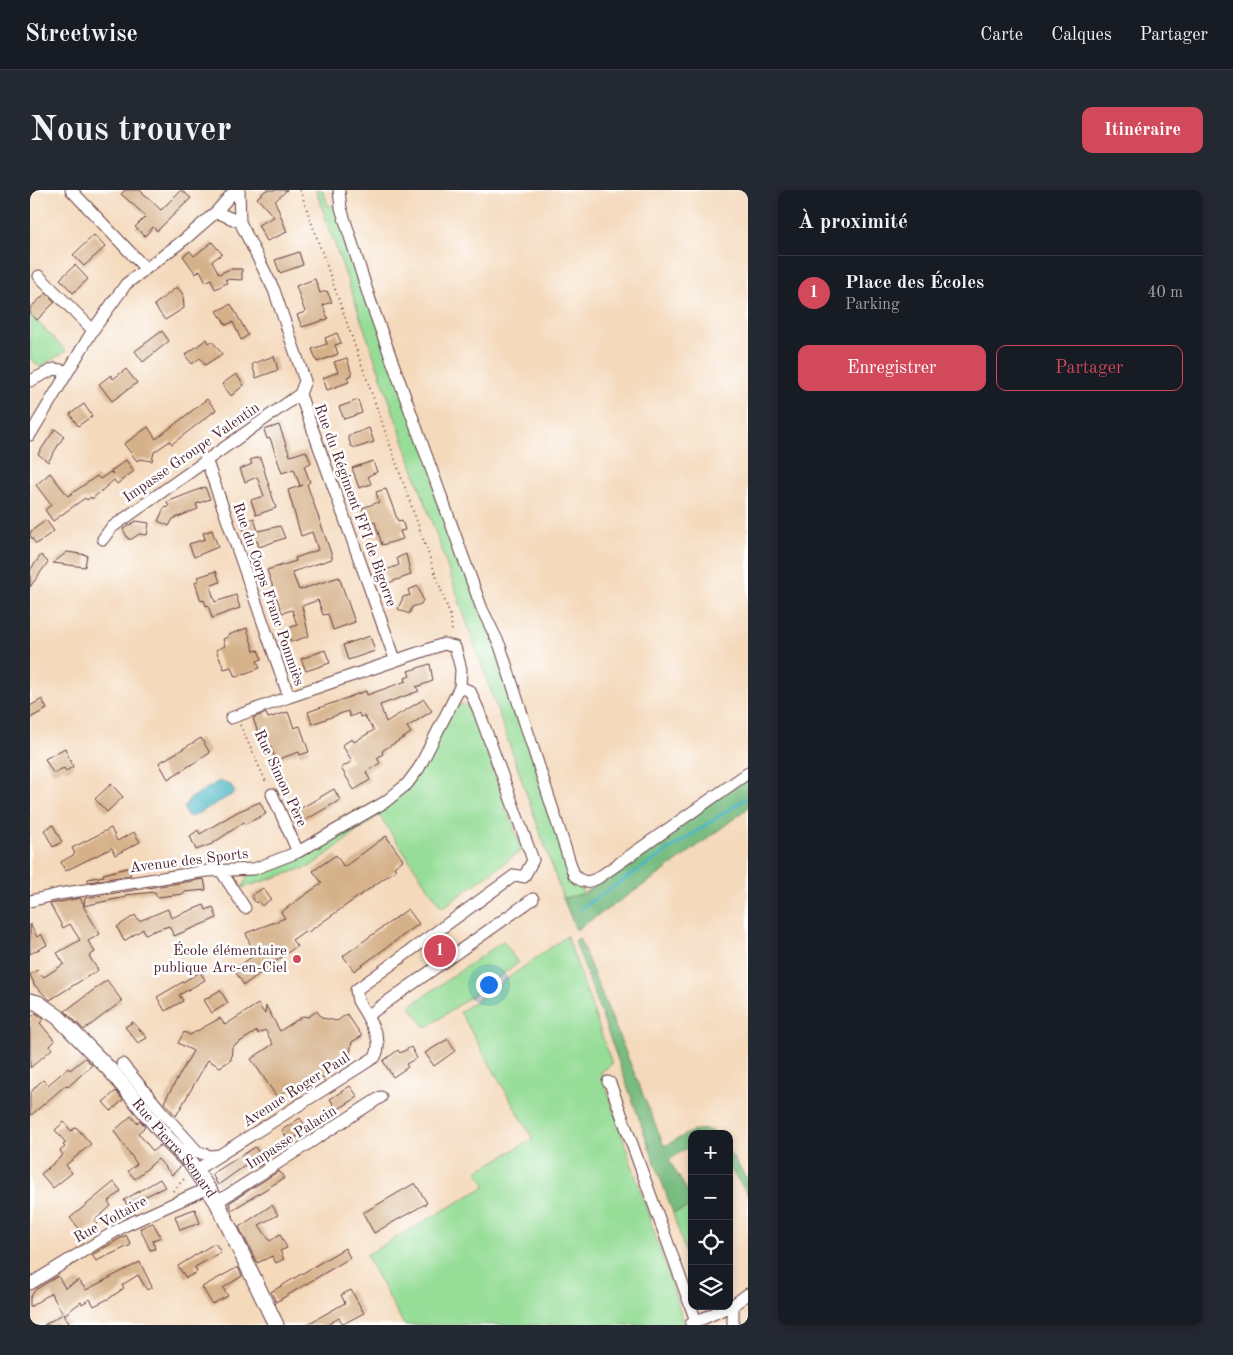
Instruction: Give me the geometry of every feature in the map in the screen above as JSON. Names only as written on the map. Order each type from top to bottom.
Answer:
[{"type":"main road","name":"Rue Pierre Semard","points":[[30,1001],[58,1017],[157,1116],[194,1161],[217,1202],[276,1325]]},
{"type":"street","points":[[71,190],[145,268]]},
{"type":"street","points":[[30,435],[93,330],[126,284],[185,239],[216,212],[234,190]]},
{"type":"street","name":"Rue du Régiment FFI de Bigorre","points":[[239,190],[240,222],[274,290],[305,381],[300,394],[395,659]]},
{"type":"street","points":[[339,190],[341,208],[370,300],[482,609],[500,646],[574,875],[580,880],[588,882],[598,878],[748,773]]},
{"type":"street","points":[[216,212],[240,222]]},
{"type":"street","points":[[39,276],[93,330]]},
{"type":"street","points":[[30,381],[54,369],[67,371]]},
{"type":"street","name":"Impasse Groupe Valentin","points":[[103,539],[111,528],[300,394]]},
{"type":"street","name":"Rue du Corps Franc Pommiès","points":[[206,460],[289,697],[395,659],[447,644]]},
{"type":"street","name":"Avenue des Sports","points":[[30,901],[59,894],[207,871],[254,869],[298,852],[385,802],[407,784],[419,768],[460,688],[461,669],[455,647],[447,644]]},
{"type":"street","name":"Avenue Roger Paul","points":[[194,1161],[220,1155],[375,1057],[379,1048],[378,1043],[367,1016],[358,1001],[356,990],[516,875],[524,877],[533,860],[478,709],[470,691],[460,688]]},
{"type":"street","points":[[234,717],[289,697]]},
{"type":"street","name":"Rue Simon Père","points":[[272,794],[298,852]]},
{"type":"street","points":[[221,871],[244,908]]},
{"type":"street","points":[[367,1016],[533,899]]},
{"type":"street","points":[[122,1064],[157,1116]]},
{"type":"street","points":[[608,1082],[610,1083],[693,1323],[721,1310]]},
{"type":"street","name":"Impasse Palacin","points":[[217,1202],[381,1097]]},
{"type":"street","points":[[194,1161],[220,1155]]},
{"type":"street","name":"Rue Voltaire","points":[[30,1284],[124,1226],[208,1188]]},
{"type":"street","points":[[733,1304],[748,1294]]},
{"type":"street","points":[[732,1310],[732,1325]]},
{"type":"path","points":[[300,190],[451,618],[452,631],[447,644]]},
{"type":"path","name":"Rue Simon Père","points":[[234,717],[272,794]]},
{"type":"green space","points":[[316,190],[323,190],[328,206],[342,203],[583,894],[563,898]]},
{"type":"green space","points":[[30,314],[66,351],[40,367],[30,358]]},
{"type":"green space","points":[[463,704],[469,708],[475,719],[522,850],[442,908],[379,815],[311,866],[242,888],[248,876],[255,872],[276,868],[304,855],[407,790],[455,706]]},
{"type":"green space","points":[[748,777],[748,808],[660,874],[576,930],[563,898],[583,894]]},
{"type":"green space","points":[[567,936],[612,1064],[601,1072],[685,1325],[404,1325],[366,1255],[486,1186],[477,1171],[533,1139],[460,1012]]},
{"type":"green space","points":[[579,938],[664,1146],[688,1133],[688,1148],[669,1160],[688,1192],[688,1207],[673,1213],[575,941]]},
{"type":"green space","points":[[503,941],[518,963],[426,1028],[410,1006]]},
{"type":"green space","points":[[733,1158],[748,1180],[748,1195],[733,1173]]},
{"type":"green space","points":[[688,1207],[688,1260],[673,1213]]},
{"type":"water","points":[[219,781],[231,785],[235,793],[192,817],[186,815],[184,808],[188,800]]},
{"type":"building","points":[[125,190],[140,190],[161,210],[181,190],[191,198],[157,231],[153,227],[145,236],[135,227],[146,216],[121,194]]},
{"type":"building","points":[[266,190],[287,190],[275,201],[287,232],[267,241],[258,225],[274,217],[257,198]]},
{"type":"building","points":[[94,235],[105,247],[84,266],[73,255]]},
{"type":"building","points":[[212,242],[222,254],[212,261],[219,274],[230,269],[242,269],[242,280],[225,279],[227,283],[215,289],[211,279],[206,282],[200,270],[196,274],[183,256],[190,251],[194,256]]},
{"type":"building","points":[[299,252],[303,265],[280,273],[275,260]]},
{"type":"building","points":[[75,265],[88,279],[73,293],[60,279]]},
{"type":"building","points":[[315,279],[320,293],[327,291],[332,302],[323,305],[328,319],[302,327],[297,315],[305,312],[296,286]]},
{"type":"building","points":[[177,287],[183,294],[184,308],[165,320],[154,305]]},
{"type":"building","points":[[46,293],[55,302],[37,320],[30,314],[30,308]]},
{"type":"building","points":[[231,304],[248,335],[241,340],[233,322],[226,325],[217,311]]},
{"type":"building","points":[[162,331],[169,341],[143,362],[135,351]]},
{"type":"building","points":[[337,333],[341,343],[335,345],[338,354],[317,362],[312,349],[327,344],[325,338]]},
{"type":"building","points":[[207,339],[209,343],[212,341],[222,354],[205,365],[200,358],[192,364],[185,355]]},
{"type":"building","points":[[274,356],[278,370],[256,378],[252,364]]},
{"type":"building","points":[[347,358],[352,375],[347,377],[349,382],[327,390],[323,378],[338,372],[334,362]]},
{"type":"building","points":[[126,369],[137,383],[112,401],[99,384],[111,375],[113,379]]},
{"type":"building","points":[[236,374],[244,385],[231,396],[222,384]]},
{"type":"building","points":[[207,399],[216,410],[172,444],[170,441],[154,452],[152,461],[140,459],[137,461],[124,444],[148,427],[156,439]]},
{"type":"building","points":[[358,400],[362,413],[344,419],[339,407]]},
{"type":"building","points":[[84,404],[92,416],[78,426],[70,414]]},
{"type":"building","points":[[279,425],[290,456],[306,451],[311,463],[304,466],[310,482],[307,484],[332,556],[332,559],[292,572],[299,590],[339,577],[355,622],[333,630],[328,614],[323,615],[318,600],[302,606],[309,636],[291,642],[286,629],[297,625],[292,610],[282,613],[267,570],[296,561],[295,558],[318,550],[312,532],[301,536],[288,490],[300,486],[294,469],[282,473],[270,438],[267,439],[264,430]]},
{"type":"building","points":[[369,428],[374,442],[356,448],[351,446],[348,436]]},
{"type":"building","points":[[55,429],[64,436],[48,462],[38,454]]},
{"type":"building","points":[[260,457],[276,508],[256,515],[251,500],[264,496],[257,477],[245,482],[240,469],[252,464],[250,460]]},
{"type":"building","points":[[126,460],[134,471],[117,484],[114,480],[92,499],[91,497],[87,500],[85,498],[53,521],[45,510],[51,505],[36,485],[50,473],[68,496],[97,476],[100,479],[110,472],[113,474],[111,471]]},
{"type":"building","points":[[373,461],[377,472],[368,476],[371,484],[359,488],[352,468]]},
{"type":"building","points":[[205,487],[210,499],[196,504],[198,509],[173,519],[169,526],[158,521],[164,508],[169,507],[167,502]]},
{"type":"building","points":[[386,489],[398,521],[402,520],[405,530],[400,531],[403,539],[382,545],[375,522],[368,525],[362,508],[379,502],[376,492]]},
{"type":"building","points":[[254,518],[258,531],[280,526],[285,538],[259,547],[257,541],[251,543],[240,523]]},
{"type":"building","points":[[46,520],[54,531],[36,544],[30,536],[30,532]]},
{"type":"building","points":[[136,521],[149,523],[147,535],[139,534],[132,539],[128,539],[123,529]]},
{"type":"building","points":[[212,530],[218,547],[194,557],[189,544],[205,539],[203,533]]},
{"type":"building","points":[[67,552],[87,555],[85,567],[53,563]]},
{"type":"building","points":[[406,554],[411,575],[388,583],[384,571],[399,565],[397,558]]},
{"type":"building","points":[[41,555],[48,562],[30,587],[30,570]]},
{"type":"building","points":[[216,571],[220,582],[210,586],[215,602],[236,595],[240,608],[212,618],[208,605],[206,606],[204,600],[201,601],[195,582],[199,580],[198,577]]},
{"type":"building","points":[[418,586],[423,600],[421,604],[412,607],[409,614],[398,609],[403,597],[410,595],[408,590]]},
{"type":"building","points":[[247,628],[254,651],[258,650],[262,659],[257,661],[260,668],[235,677],[231,667],[224,669],[216,650],[225,646],[223,639],[228,637],[228,635]]},
{"type":"building","points":[[370,636],[375,651],[348,660],[343,645]]},
{"type":"building","points":[[325,650],[330,663],[306,671],[301,659]]},
{"type":"building","points":[[430,664],[433,681],[416,687],[419,691],[380,705],[386,722],[424,699],[432,711],[407,727],[411,733],[382,751],[383,754],[377,758],[380,763],[366,772],[370,780],[354,790],[341,768],[352,761],[342,745],[352,739],[354,742],[374,730],[364,716],[360,717],[359,713],[350,717],[348,711],[312,724],[308,712],[366,691],[367,695],[406,681],[405,678],[410,676],[408,671]]},
{"type":"building","points":[[42,699],[47,709],[30,718],[30,706]]},
{"type":"building","points":[[288,712],[294,728],[300,726],[309,752],[300,755],[299,752],[276,760],[269,743],[262,745],[253,718],[266,713],[268,718]]},
{"type":"building","points":[[201,738],[210,753],[168,779],[159,763]]},
{"type":"building","points":[[65,748],[73,767],[66,771],[64,768],[53,773],[45,759]]},
{"type":"building","points":[[111,784],[123,797],[107,812],[95,799]]},
{"type":"building","points":[[334,789],[340,800],[297,825],[291,814]]},
{"type":"building","points":[[260,802],[266,814],[245,824],[244,822],[212,844],[196,850],[190,836],[198,830],[200,834],[237,812]]},
{"type":"building","points":[[53,825],[62,842],[53,847],[44,830]]},
{"type":"building","points":[[111,828],[117,841],[134,832],[140,842],[115,855],[112,848],[65,871],[61,862],[75,854],[72,848]]},
{"type":"building","points":[[386,836],[403,860],[394,867],[396,870],[307,933],[305,931],[292,940],[297,946],[244,985],[234,970],[254,955],[246,933],[285,918],[281,912],[322,883],[313,871],[336,855],[344,867]]},
{"type":"building","points":[[127,868],[131,875],[88,882],[88,879]]},
{"type":"building","points":[[204,879],[206,890],[157,897],[155,892],[125,895],[126,897],[83,906],[100,934],[88,941],[95,952],[89,956],[98,970],[50,1000],[33,984],[30,975],[37,970],[44,977],[64,964],[57,953],[80,940],[70,924],[63,928],[50,904],[80,898],[84,905],[85,898]]},
{"type":"building","points":[[263,888],[271,899],[262,906],[258,901],[256,903],[251,896]]},
{"type":"building","points":[[204,905],[206,910],[213,907],[217,918],[174,936],[169,926],[145,934],[143,929],[124,941],[117,927],[135,915],[139,921],[168,909],[171,918]]},
{"type":"building","points":[[408,909],[419,924],[354,971],[343,956]]},
{"type":"building","points":[[30,924],[37,937],[41,934],[47,945],[30,954]]},
{"type":"building","points":[[200,972],[205,980],[179,995],[183,1001],[165,1011],[157,997]]},
{"type":"building","points":[[107,980],[122,1001],[84,1030],[65,1011]]},
{"type":"building","points":[[220,990],[228,1003],[212,1013],[204,1000]]},
{"type":"building","points":[[258,1004],[265,1014],[266,1006],[280,1031],[303,1016],[308,1017],[317,1011],[322,1018],[337,1021],[347,1014],[362,1036],[352,1042],[349,1058],[336,1067],[337,1069],[302,1089],[292,1087],[277,1097],[251,1059],[273,1044],[265,1030],[258,1034],[257,1031],[232,1047],[231,1060],[220,1067],[208,1060],[176,1116],[164,1102],[193,1051],[178,1043],[184,1032],[190,1035],[220,1018],[225,1025]]},
{"type":"building","points":[[36,1013],[44,1019],[40,1023],[55,1041],[50,1046],[52,1049],[30,1068],[30,1018]]},
{"type":"building","points":[[133,1022],[147,1038],[138,1043],[125,1027]]},
{"type":"building","points":[[448,1039],[455,1051],[434,1066],[425,1053]]},
{"type":"building","points":[[411,1047],[417,1058],[406,1064],[408,1067],[393,1077],[383,1061],[398,1050],[400,1053]]},
{"type":"building","points":[[85,1058],[92,1065],[68,1087],[66,1085],[30,1116],[30,1094],[36,1086],[43,1080],[48,1085],[68,1068],[70,1070]]},
{"type":"building","points":[[350,1086],[358,1097],[337,1110],[330,1099]]},
{"type":"building","points":[[116,1091],[123,1100],[111,1111],[103,1102]]},
{"type":"building","points":[[131,1116],[137,1123],[140,1120],[145,1127],[138,1133],[153,1151],[160,1145],[181,1166],[172,1175],[158,1159],[135,1179],[128,1171],[137,1164],[114,1131]]},
{"type":"building","points":[[300,1118],[308,1130],[289,1141],[282,1130]]},
{"type":"building","points":[[64,1122],[71,1131],[76,1127],[91,1144],[66,1165],[72,1173],[53,1188],[41,1174],[63,1155],[60,1151],[65,1147],[63,1145],[66,1143],[55,1130]]},
{"type":"building","points":[[255,1147],[265,1162],[257,1167],[253,1160],[218,1185],[212,1174]]},
{"type":"building","points":[[279,1171],[284,1178],[232,1210],[229,1203]]},
{"type":"building","points":[[160,1179],[165,1187],[127,1205],[124,1200]]},
{"type":"building","points":[[114,1182],[121,1191],[108,1202],[111,1206],[94,1221],[97,1224],[82,1232],[70,1218]]},
{"type":"building","points":[[415,1183],[427,1203],[374,1233],[363,1213]]},
{"type":"building","points":[[272,1205],[278,1215],[259,1225],[270,1241],[280,1234],[287,1248],[280,1251],[284,1259],[276,1263],[272,1256],[257,1263],[239,1227]]},
{"type":"building","points":[[195,1209],[200,1223],[180,1230],[175,1216]]},
{"type":"building","points":[[153,1223],[161,1237],[153,1240],[155,1249],[150,1250],[140,1228]]},
{"type":"building","points":[[126,1235],[131,1245],[96,1261],[92,1255]]},
{"type":"building","points":[[215,1243],[221,1252],[195,1267],[197,1272],[186,1278],[178,1266]]},
{"type":"building","points":[[345,1248],[350,1258],[276,1302],[271,1292]]},
{"type":"building","points":[[140,1262],[152,1287],[147,1290],[138,1275],[122,1285],[124,1288],[110,1298],[94,1306],[90,1299],[82,1304],[81,1302],[64,1315],[70,1325],[44,1325],[63,1314],[51,1293],[30,1307],[30,1298],[35,1290],[58,1276],[65,1288],[79,1280],[86,1290]]},
{"type":"building","points":[[238,1267],[242,1276],[223,1288],[228,1296],[212,1304],[202,1287]]},
{"type":"building","points":[[351,1290],[364,1313],[343,1324],[339,1318],[327,1325],[306,1325],[345,1303],[341,1295]]},
{"type":"waterway","points":[[580,909],[748,797]]},
{"type":"waterway","points":[[171,1130],[185,1146]]},
{"type":"place","name":"Place des Écoles","points":[[440,951]]},
{"type":"place","name":"École élémentaire publique Arc-en-Ciel","points":[[297,959]]}]
